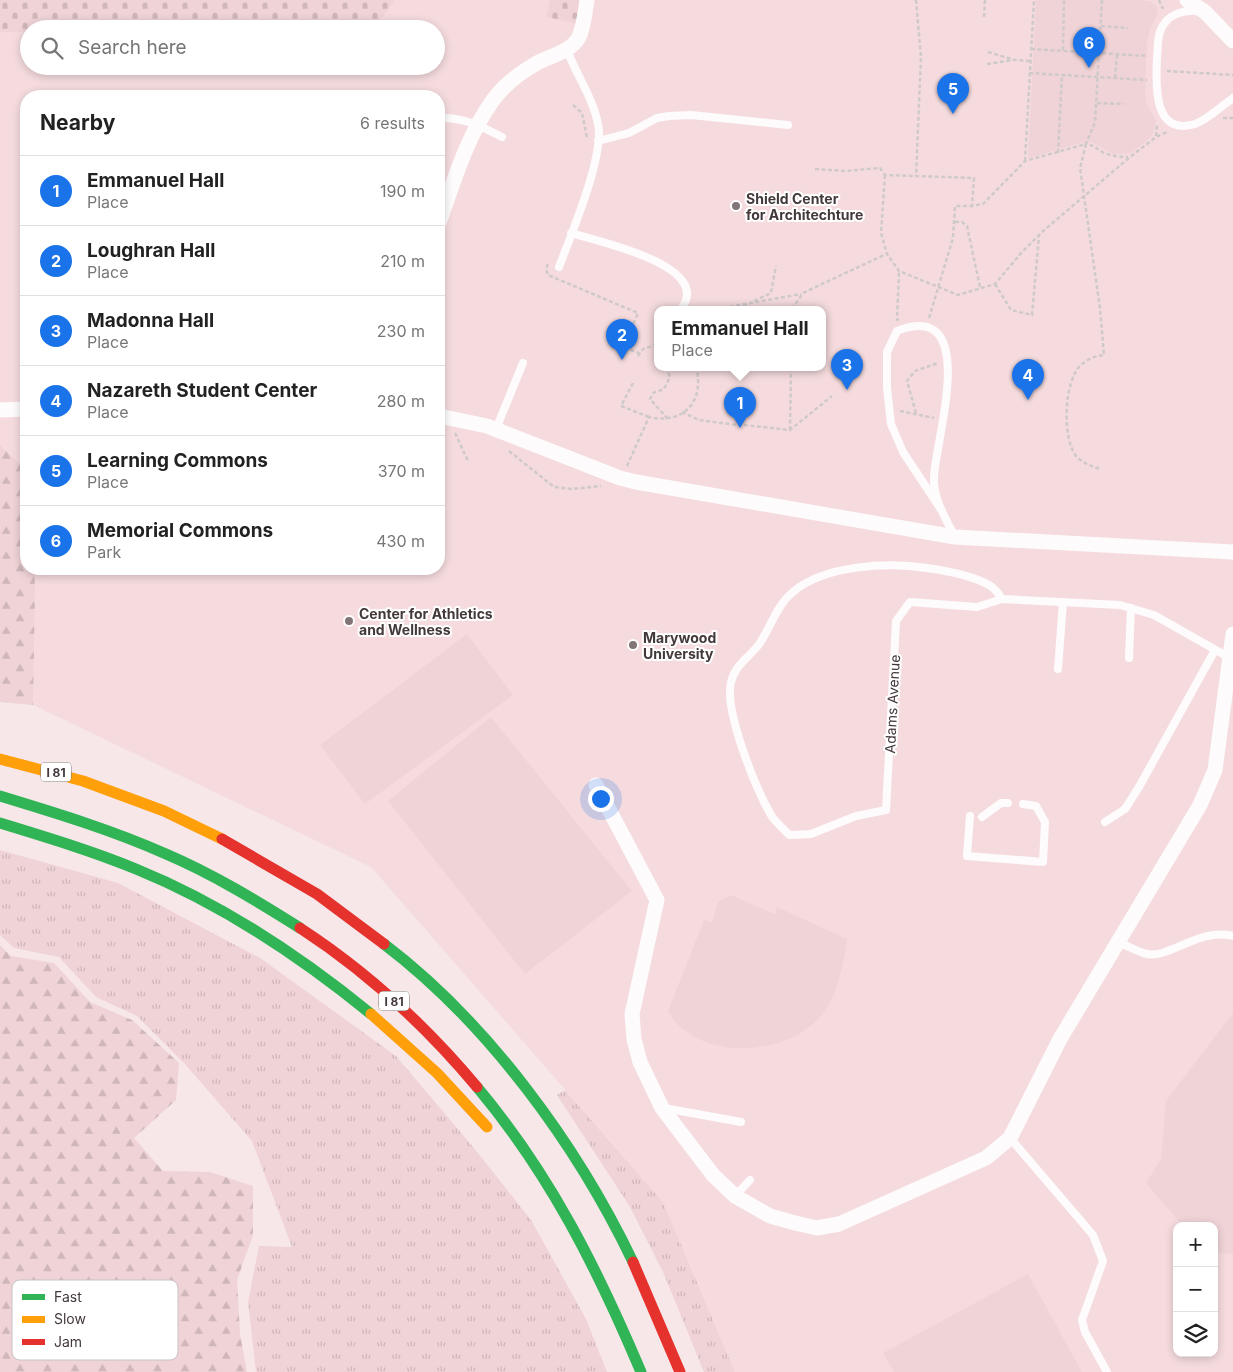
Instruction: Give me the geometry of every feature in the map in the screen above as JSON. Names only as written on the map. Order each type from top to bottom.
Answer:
[{"type":"highway","name":"I 81","points":[[0,759],[58,773],[110,790],[204,829],[249,852],[342,912],[423,978],[495,1052],[560,1135],[614,1223],[637,1270],[680,1372]]},
{"type":"highway","name":"I 81","points":[[0,796],[98,824],[188,862],[231,884],[320,941],[398,1005],[468,1076],[530,1155],[582,1241],[604,1285],[640,1372]]},
{"type":"highway","points":[[0,823],[89,849],[133,866],[218,907],[263,933],[320,973],[383,1023],[453,1089],[492,1134]]},
{"type":"highway","points":[[569,1247],[640,1372]]},
{"type":"street","points":[[445,206],[462,159],[478,125],[494,99],[512,80],[537,63],[567,50],[578,39],[587,0]]},
{"type":"street","points":[[1187,0],[1205,12],[1233,41]]},
{"type":"street","points":[[0,410],[20,409]]},
{"type":"street","points":[[445,417],[496,430],[620,478],[955,537],[1233,552]]},
{"type":"street","points":[[596,786],[657,900],[632,1014],[634,1039],[640,1062],[662,1108],[712,1175],[735,1196],[770,1216],[795,1223],[817,1228],[839,1224],[986,1158],[1010,1138],[1060,1039],[1200,806],[1215,770],[1233,634]]},
{"type":"lane","points":[[1205,12],[1190,10],[1178,13],[1164,24],[1159,37],[1156,99],[1168,118],[1179,124],[1194,124],[1204,120],[1233,98]]},
{"type":"lane","points":[[558,267],[590,182],[598,141],[599,125],[567,50]]},
{"type":"lane","points":[[598,141],[629,133],[657,118],[669,116],[691,115],[788,126]]},
{"type":"lane","points":[[445,118],[459,118],[502,137]]},
{"type":"lane","points":[[571,233],[648,256],[674,272],[685,283],[688,293],[684,306]]},
{"type":"lane","points":[[942,511],[897,442],[891,424],[886,352],[898,330],[906,327],[926,326],[941,336],[947,352],[944,423],[934,476],[935,496],[955,537]]},
{"type":"lane","points":[[496,430],[524,363]]},
{"type":"lane","name":"Adams Avenue","points":[[911,565],[951,571],[991,586],[1002,599],[977,607],[910,602],[896,621],[886,810],[856,816],[810,834],[789,834],[772,816],[744,754],[734,719],[730,683],[739,663],[760,643],[774,615],[792,592],[815,577],[837,570],[911,565]]},
{"type":"lane","points":[[1002,599],[1120,605],[1154,615],[1230,658]]},
{"type":"lane","points":[[1058,669],[1063,602]]},
{"type":"lane","points":[[1128,658],[1131,608]]},
{"type":"lane","points":[[1105,822],[1125,809],[1215,650]]},
{"type":"lane","points":[[982,817],[1001,803],[1008,803]]},
{"type":"lane","points":[[970,816],[967,856],[1044,862],[1045,822],[1036,806],[1023,804]]},
{"type":"lane","points":[[1118,942],[1148,954],[1160,953],[1193,939],[1225,934],[1233,936]]},
{"type":"lane","points":[[662,1108],[741,1122]]},
{"type":"lane","points":[[1010,1138],[1093,1235],[1103,1261],[1082,1320],[1085,1332],[1107,1372]]},
{"type":"lane","points":[[735,1196],[750,1180]]},
{"type":"path","points":[[916,0],[921,57],[916,176]]},
{"type":"path","points":[[984,17],[985,0]]},
{"type":"path","points":[[1025,161],[1034,0]]},
{"type":"path","points":[[1064,0],[1064,50]]},
{"type":"path","points":[[1100,469],[1084,463],[1076,456],[1068,439],[1067,422],[1068,404],[1075,373],[1087,360],[1095,356],[1104,355],[1100,308],[1080,168],[1086,144],[1095,122],[1102,0]]},
{"type":"path","points":[[1101,26],[1128,28]]},
{"type":"path","points":[[1031,49],[1149,56]]},
{"type":"path","points":[[988,52],[1015,60]]},
{"type":"path","points":[[1115,78],[1116,54]]},
{"type":"path","points":[[987,64],[1015,60],[1030,61]]},
{"type":"path","points":[[1157,70],[1233,75]]},
{"type":"path","points":[[1029,73],[1148,80]]},
{"type":"path","points":[[1058,153],[1062,75]]},
{"type":"path","points":[[1097,103],[1124,104]]},
{"type":"path","points":[[1217,121],[1222,118],[1233,118]]},
{"type":"path","points":[[815,169],[845,171],[880,168],[885,175],[881,233],[886,254],[899,270],[958,295],[995,284],[1039,234],[1130,157],[1156,137],[1172,130]]},
{"type":"path","points":[[926,326],[953,238],[955,206],[983,204],[1025,161],[1086,144],[1093,145],[1103,152],[1117,157],[1130,157]]},
{"type":"path","points":[[885,175],[974,178],[972,206]]},
{"type":"path","points":[[954,222],[962,222],[967,226],[980,287]]},
{"type":"path","points":[[995,284],[1012,310],[1032,315],[1039,234]]},
{"type":"path","points":[[734,306],[803,293],[886,254]]},
{"type":"path","points":[[746,306],[771,293],[776,266]]},
{"type":"path","points":[[794,306],[803,293]]},
{"type":"path","points":[[638,356],[643,349],[654,345]]},
{"type":"path","points":[[916,413],[906,381],[909,377],[927,366],[947,363]]},
{"type":"path","points":[[668,371],[670,377],[664,389],[653,394],[650,399],[668,419]]},
{"type":"path","points":[[633,383],[622,406],[649,417],[668,419],[688,409],[698,394],[699,376],[697,371]]},
{"type":"path","points":[[790,430],[791,371]]},
{"type":"path","points":[[744,425],[790,430],[832,396]]},
{"type":"path","points":[[897,410],[935,418]]},
{"type":"path","points":[[682,412],[699,420],[736,425]]},
{"type":"path","points":[[502,446],[554,487],[572,489],[618,484],[620,467],[626,468],[649,417]]},
{"type":"path","points":[[445,421],[468,461]]},
{"type":"shaded area","name":"Marywood University","points":[[395,0],[1233,0],[1233,1372],[735,1372],[663,1202],[371,867],[33,705],[34,575],[445,575],[445,90],[20,90],[20,463],[0,445],[0,32],[20,32],[20,75],[445,75],[445,20],[378,20],[383,17]]},
{"type":"green space","points":[[0,0],[395,0],[383,17],[378,20],[20,20],[20,32],[0,32]]},
{"type":"green space","points":[[550,0],[580,0],[578,24],[546,17]]},
{"type":"green space","points":[[1036,0],[1138,0],[1150,1],[1156,6],[1158,14],[1150,29],[1147,43],[1145,93],[1146,103],[1156,121],[1152,136],[1131,153],[1113,154],[1091,142],[1080,143],[1028,158]]},
{"type":"green space","points":[[0,445],[20,463],[20,575],[34,575],[35,586],[33,705],[0,702]]},
{"type":"green space","points":[[467,634],[513,695],[365,804],[320,745]]},
{"type":"green space","points":[[491,717],[632,891],[525,974],[388,801]]},
{"type":"green space","points":[[0,850],[118,883],[260,958],[396,1056],[474,1148],[531,1220],[586,1319],[607,1372],[256,1372],[248,1302],[259,1246],[292,1247],[252,1141],[184,1063],[137,1016],[96,997],[59,957],[14,948],[0,935]]},
{"type":"green space","points":[[731,895],[775,914],[777,907],[847,939],[839,981],[831,1001],[819,1018],[803,1031],[784,1041],[763,1047],[740,1048],[719,1046],[698,1039],[681,1027],[668,1011],[704,920],[712,922],[718,902]]},
{"type":"green space","points":[[0,945],[11,956],[54,963],[90,1002],[132,1020],[179,1063],[176,1100],[134,1138],[163,1171],[210,1172],[253,1186],[253,1235],[237,1280],[240,1334],[247,1372],[0,1372]]},
{"type":"green space","points":[[1233,1013],[1233,1254],[1218,1252],[1218,1222],[1180,1222],[1146,1183],[1161,1159],[1166,1101]]},
{"type":"green space","points":[[565,1090],[663,1202],[735,1372],[704,1372],[663,1272],[630,1207],[557,1095]]},
{"type":"green space","points":[[1028,1274],[1082,1372],[894,1372],[883,1353]]},
{"type":"traffic: fast","points":[[0,796],[63,815],[146,845],[218,879],[300,928]]},
{"type":"traffic: fast","points":[[0,823],[69,844],[119,862],[199,898],[288,952],[371,1014]]},
{"type":"traffic: fast","points":[[384,944],[422,976],[494,1048],[557,1131],[585,1174],[633,1262]]},
{"type":"traffic: fast","points":[[477,1087],[527,1154],[570,1223],[607,1296],[641,1372]]},
{"type":"traffic: slow","points":[[0,759],[83,781],[164,811],[222,839]]},
{"type":"traffic: slow","points":[[371,1014],[437,1073],[487,1127]]},
{"type":"traffic: jam","points":[[222,839],[317,894],[384,944]]},
{"type":"traffic: jam","points":[[300,928],[372,981],[437,1042],[477,1087]]},
{"type":"traffic: jam","points":[[633,1262],[680,1372]]},
{"type":"place","name":"Memorial Commons","points":[[1089,68]]},
{"type":"place","name":"Learning Commons","points":[[953,114]]},
{"type":"place","name":"Shield Center for Architechture","points":[[736,206]]},
{"type":"place","name":"Loughran Hall","points":[[622,360]]},
{"type":"place","name":"Madonna Hall","points":[[847,390]]},
{"type":"place","name":"Nazareth Student Center","points":[[1028,400]]},
{"type":"place","name":"Emmanuel Hall","points":[[740,428]]},
{"type":"place","name":"Center for Athletics and Wellness","points":[[349,621]]},
{"type":"place","name":"Marywood University","points":[[633,645]]}]
